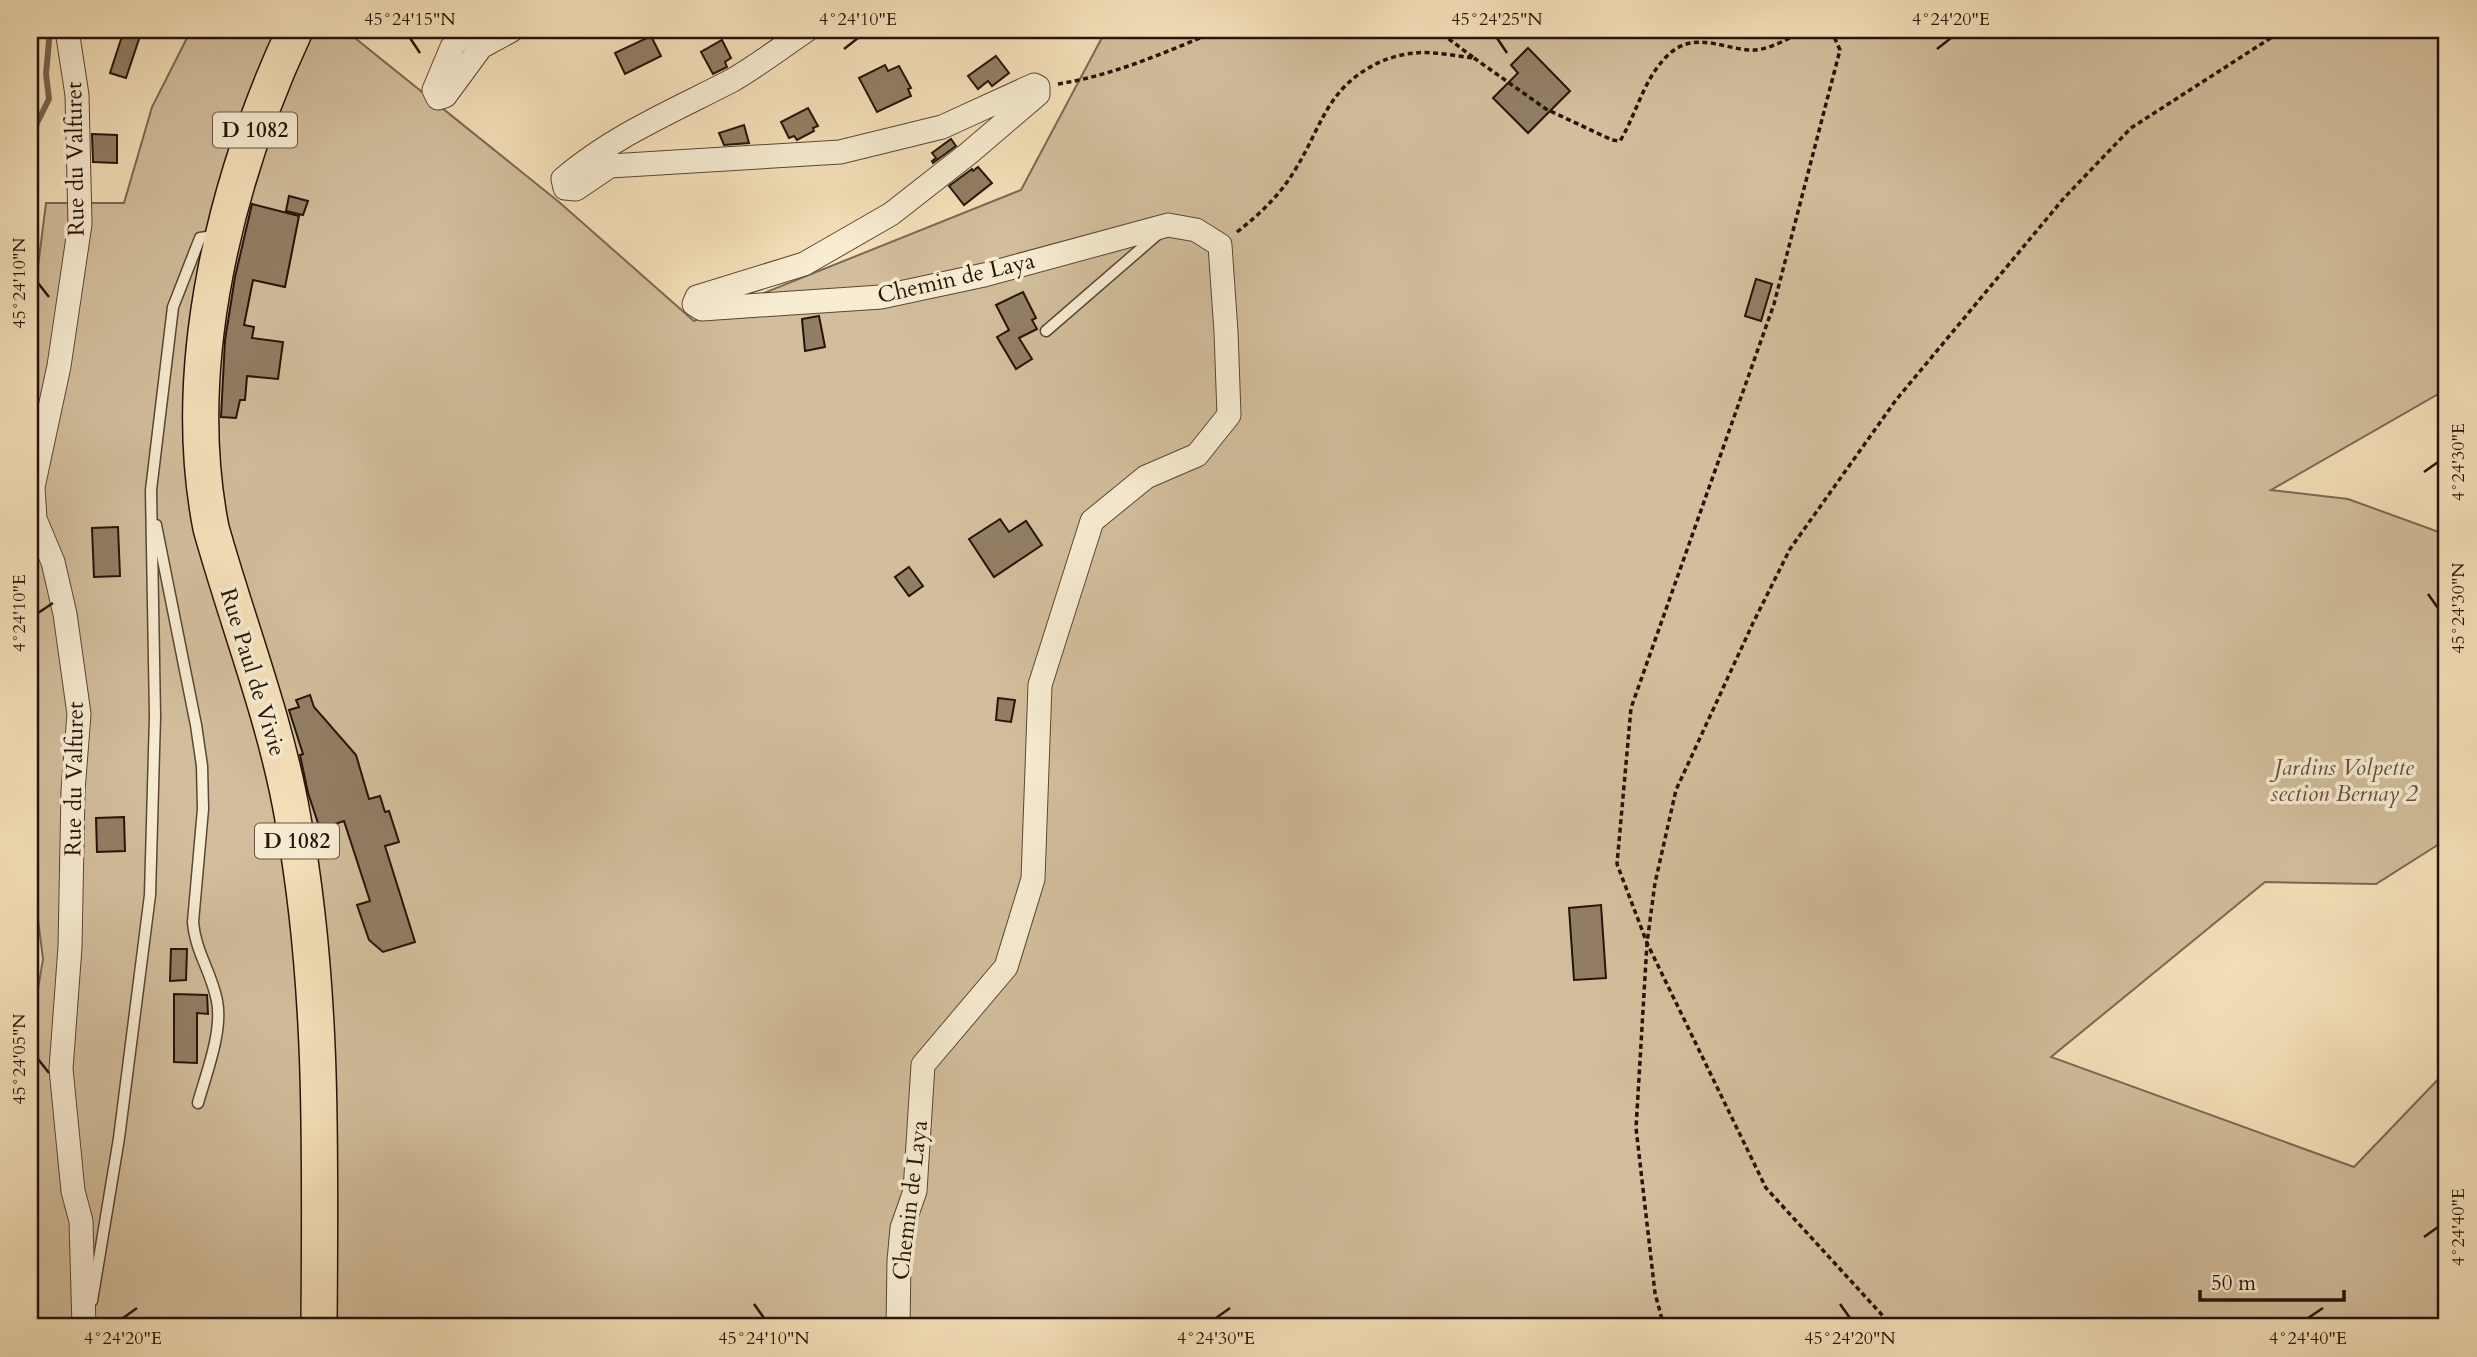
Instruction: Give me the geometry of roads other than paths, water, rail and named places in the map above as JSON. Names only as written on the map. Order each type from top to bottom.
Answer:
[{"type":"main road","name":"Rue Paul de Vivie","points":[[295,30],[265,99],[236,189],[215,273],[205,349],[201,455],[211,528],[282,769],[302,878],[310,938],[318,1046],[319,1327]]},
{"type":"street","name":"Rue du Valfuret","points":[[67,30],[77,95],[80,224],[59,366],[33,487],[36,519],[53,562],[65,614],[79,714],[73,791],[71,947],[61,1069],[73,1191],[81,1221],[85,1327]]},
{"type":"street","points":[[466,30],[452,47],[434,90],[438,98],[445,96],[481,47],[512,30]]},
{"type":"street","name":"Chemin de Laya","points":[[807,30],[734,79],[651,121],[585,160],[563,179],[565,188],[576,189],[610,166],[840,152],[942,127],[1030,86],[1038,87],[1038,94],[891,214],[804,264],[697,297],[694,304],[702,309],[881,297],[984,275],[1168,225],[1196,230],[1220,245],[1228,415],[1197,455],[1146,477],[1092,521],[1040,685],[1033,880],[1006,967],[923,1065],[915,1191],[902,1228],[898,1327]]},
{"type":"lane","points":[[1046,331],[1168,225]]},
{"type":"lane","points":[[85,1327],[96,1281],[119,1139],[150,895],[155,716],[151,490],[173,307],[200,238],[225,234]]},
{"type":"lane","points":[[152,509],[162,547],[202,766],[203,809],[194,940],[217,1002],[216,1035],[198,1103]]},
{"type":"waterway","points":[[30,137],[49,99],[46,74],[50,30]]},
{"type":"park label","name":"Jardins Volpette section Bernay 2","points":[[2344,780]]}]
